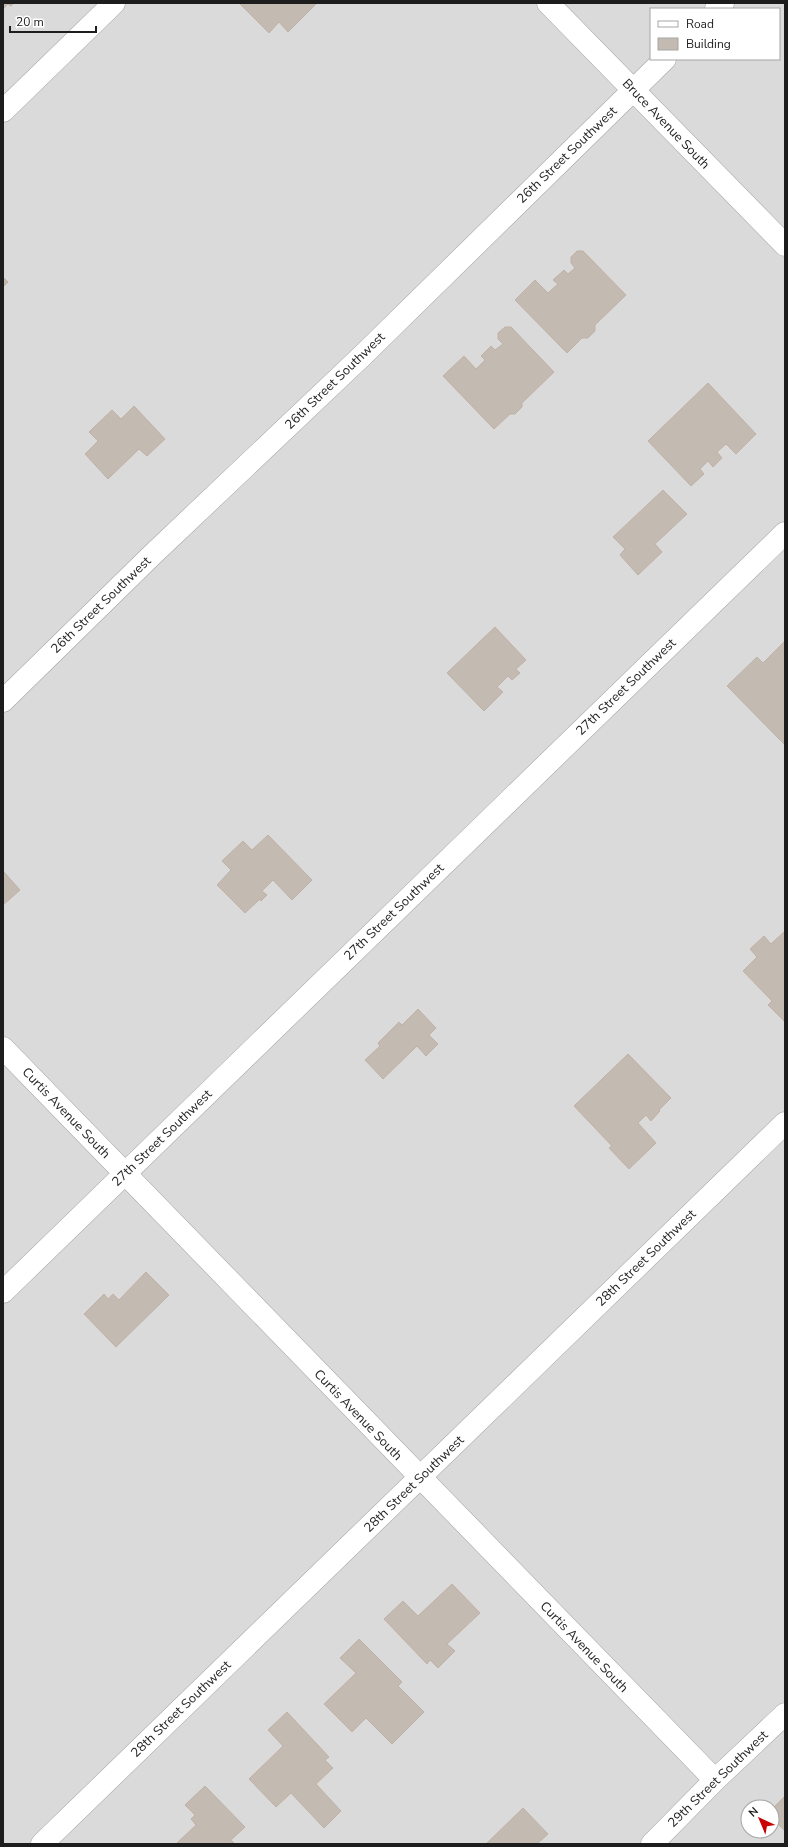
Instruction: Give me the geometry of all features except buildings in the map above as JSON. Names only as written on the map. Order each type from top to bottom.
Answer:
[{"type":"street","points":[[3,111],[114,3]]},
{"type":"street","name":"Bruce Avenue South","points":[[548,3],[785,245]]},
{"type":"street","name":"26th Street Southwest","points":[[3,701],[157,551],[362,356],[664,60]]},
{"type":"street","name":"27th Street Southwest","points":[[3,1292],[785,532]]},
{"type":"street","name":"Curtis Avenue South","points":[[3,1048],[715,1780]]},
{"type":"street","name":"28th Street Southwest","points":[[42,1844],[785,1123]]},
{"type":"street","name":"29th Street Southwest","points":[[652,1844],[715,1780],[785,1714]]},
{"type":"shaded area","points":[[3,3],[785,3],[785,1844],[3,1844]]}]
